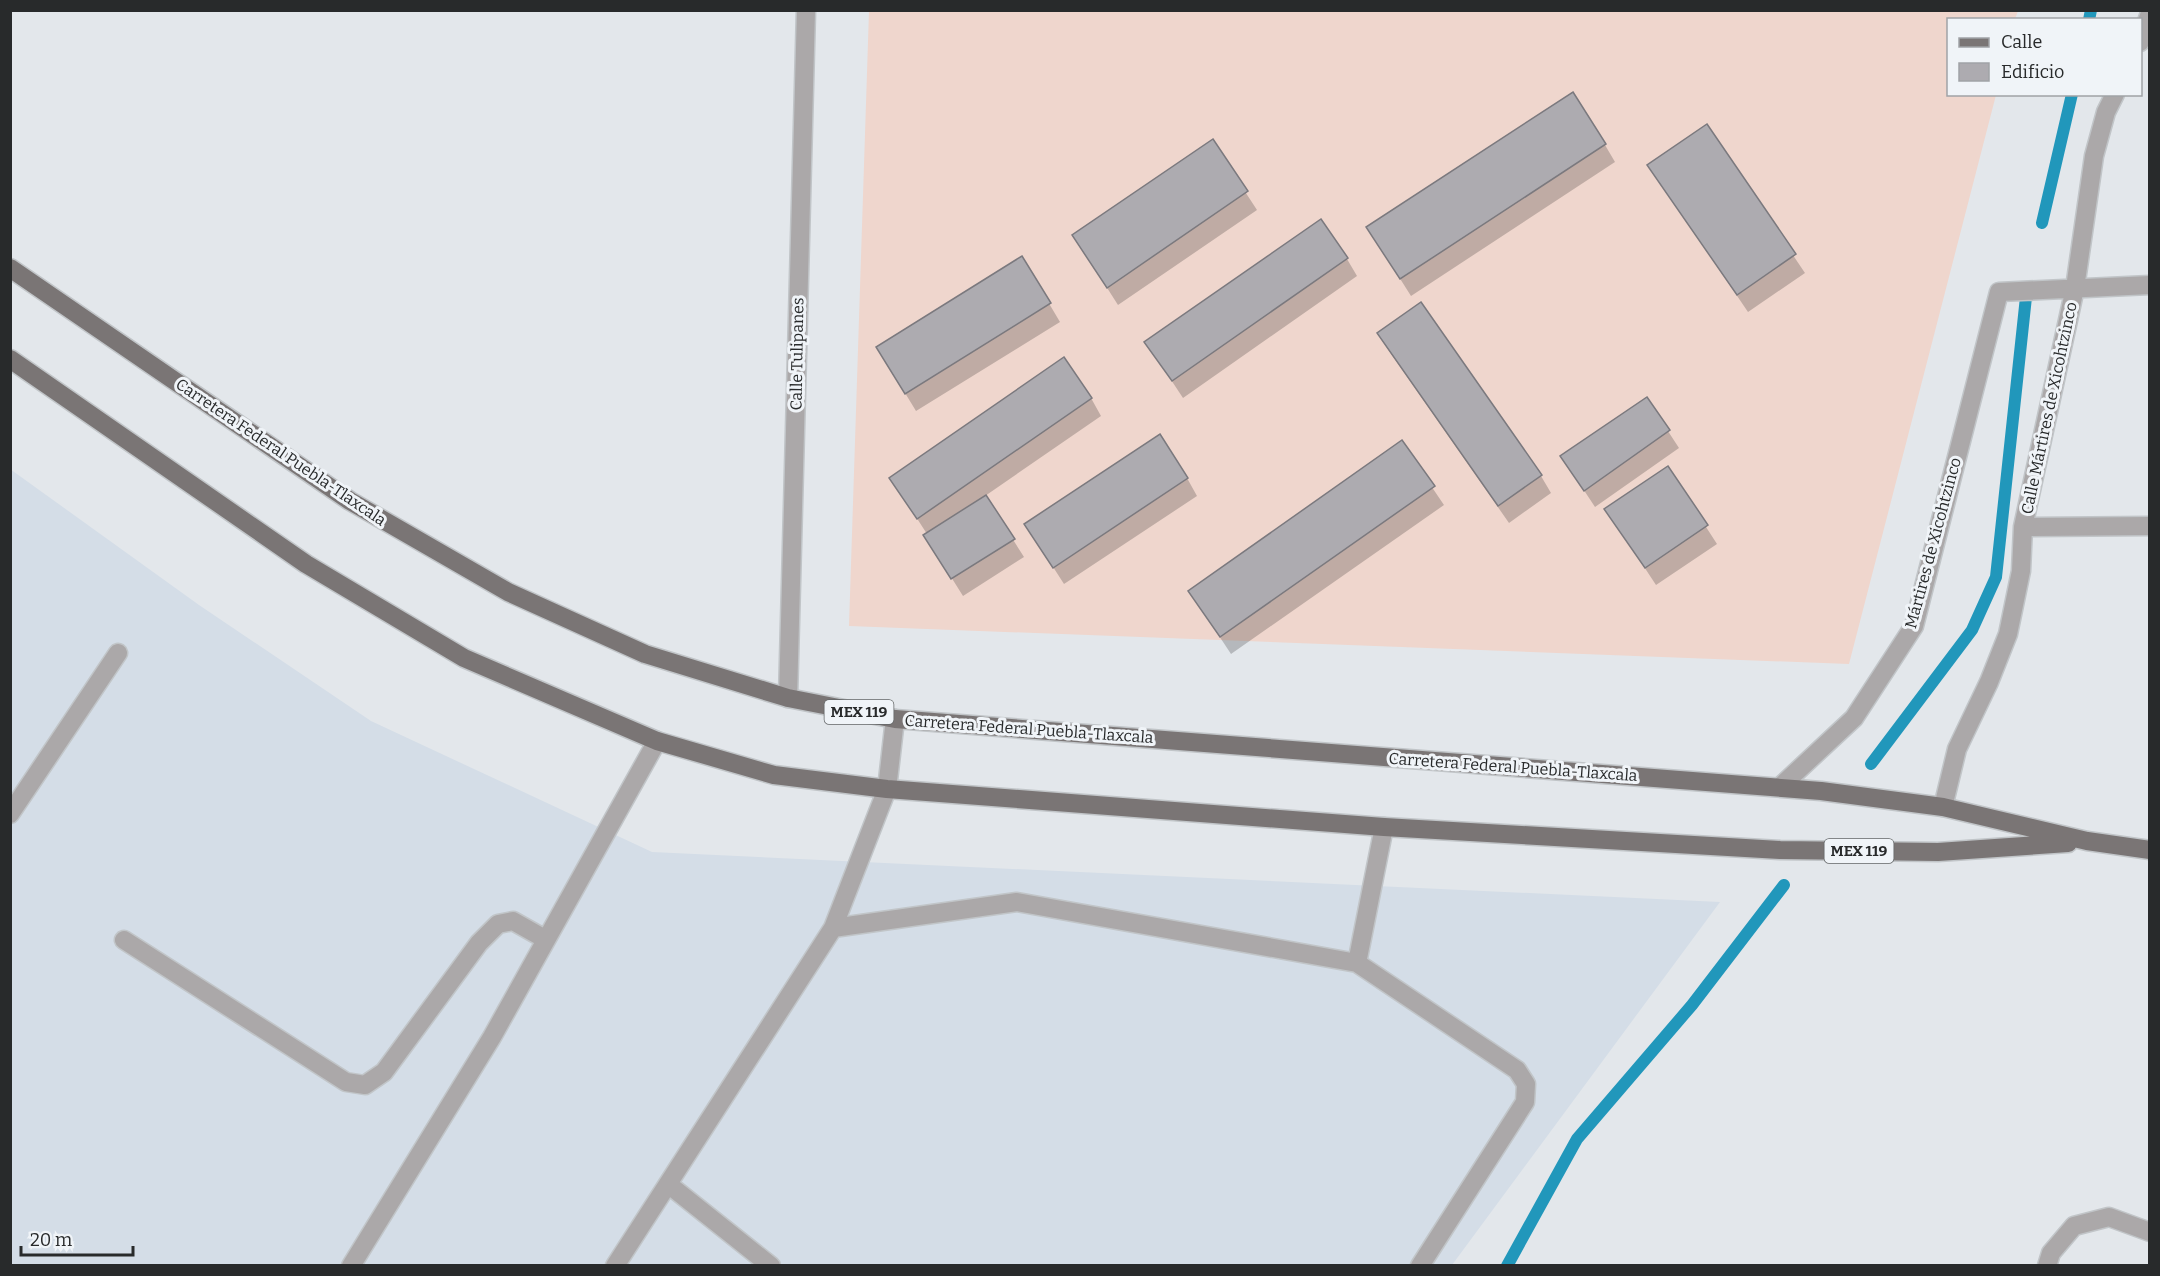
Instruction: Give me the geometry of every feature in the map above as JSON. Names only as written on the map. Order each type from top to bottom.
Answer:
[{"type":"main road","name":"Carretera Federal Puebla-Tlaxcala","points":[[10,268],[350,501],[508,592],[645,654],[788,698],[895,719],[1780,787],[1943,807],[2087,841],[2150,850]]},
{"type":"main road","name":"Carretera Federal Puebla-Tlaxcala","points":[[10,358],[306,564],[464,658],[657,741],[774,775],[887,789],[1384,827],[1780,850],[1938,852],[2087,841]]},
{"type":"street","name":"Calle Tulipanes","points":[[788,698],[806,10]]},
{"type":"street","points":[[2142,36],[2150,13]]},
{"type":"street","name":"Calle Mártires de Xicohtzinco","points":[[1943,807],[1957,749],[1989,682],[2008,634],[2021,571],[2023,527],[2075,288],[2094,156],[2106,112],[2114,96]]},
{"type":"street","points":[[2075,288],[2150,285]]},
{"type":"street","name":"Mártires de Xicohtzinco","points":[[1780,787],[1854,718],[1914,626],[2000,292],[2075,288]]},
{"type":"street","points":[[2023,527],[2150,526]]},
{"type":"street","points":[[10,814],[118,654]]},
{"type":"street","points":[[615,1266],[833,928],[887,789],[895,719]]},
{"type":"street","points":[[351,1266],[492,1037],[657,741]]},
{"type":"street","points":[[1357,963],[1384,827]]},
{"type":"street","points":[[833,928],[1017,902],[1357,963],[1516,1070],[1526,1084],[1525,1102],[1420,1266]]},
{"type":"street","points":[[124,940],[346,1082],[365,1085],[384,1072],[479,943],[498,924],[513,921],[545,939]]},
{"type":"street","points":[[668,1184],[771,1266]]},
{"type":"street","points":[[2048,1266],[2051,1253],[2074,1226],[2109,1217],[2150,1232]]},
{"type":"shaded area","points":[[869,11],[2018,11],[2015,18],[1947,18],[1947,96],[1996,96],[1849,664],[849,626]]},
{"type":"shaded area","points":[[10,469],[199,605],[371,721],[652,852],[1720,902],[1452,1265],[11,1265]]},
{"type":"building","points":[[1573,92],[1606,144],[1400,279],[1366,227]]},
{"type":"building","points":[[1707,124],[1796,254],[1737,295],[1647,165]]},
{"type":"building","points":[[1213,139],[1248,191],[1107,288],[1072,235]]},
{"type":"building","points":[[1321,219],[1348,258],[1172,381],[1144,342]]},
{"type":"building","points":[[1022,256],[1051,303],[905,394],[876,347]]},
{"type":"building","points":[[1421,302],[1542,475],[1498,506],[1377,333]]},
{"type":"building","points":[[1064,357],[1092,398],[917,519],[889,478]]},
{"type":"building","points":[[1647,397],[1670,430],[1584,491],[1560,456]]},
{"type":"building","points":[[1160,434],[1188,478],[1053,568],[1024,524]]},
{"type":"building","points":[[1402,440],[1435,486],[1220,637],[1188,591]]},
{"type":"building","points":[[1668,466],[1708,525],[1645,568],[1604,509]]},
{"type":"building","points":[[986,495],[1015,539],[951,579],[923,535]]},
{"type":"waterway","points":[[2089,18],[2091,10]]},
{"type":"waterway","points":[[2042,223],[2072,96]]},
{"type":"waterway","points":[[1871,764],[1972,630],[1996,577],[2026,297]]},
{"type":"waterway","points":[[1507,1266],[1577,1139],[1692,1005],[1784,885]]}]
